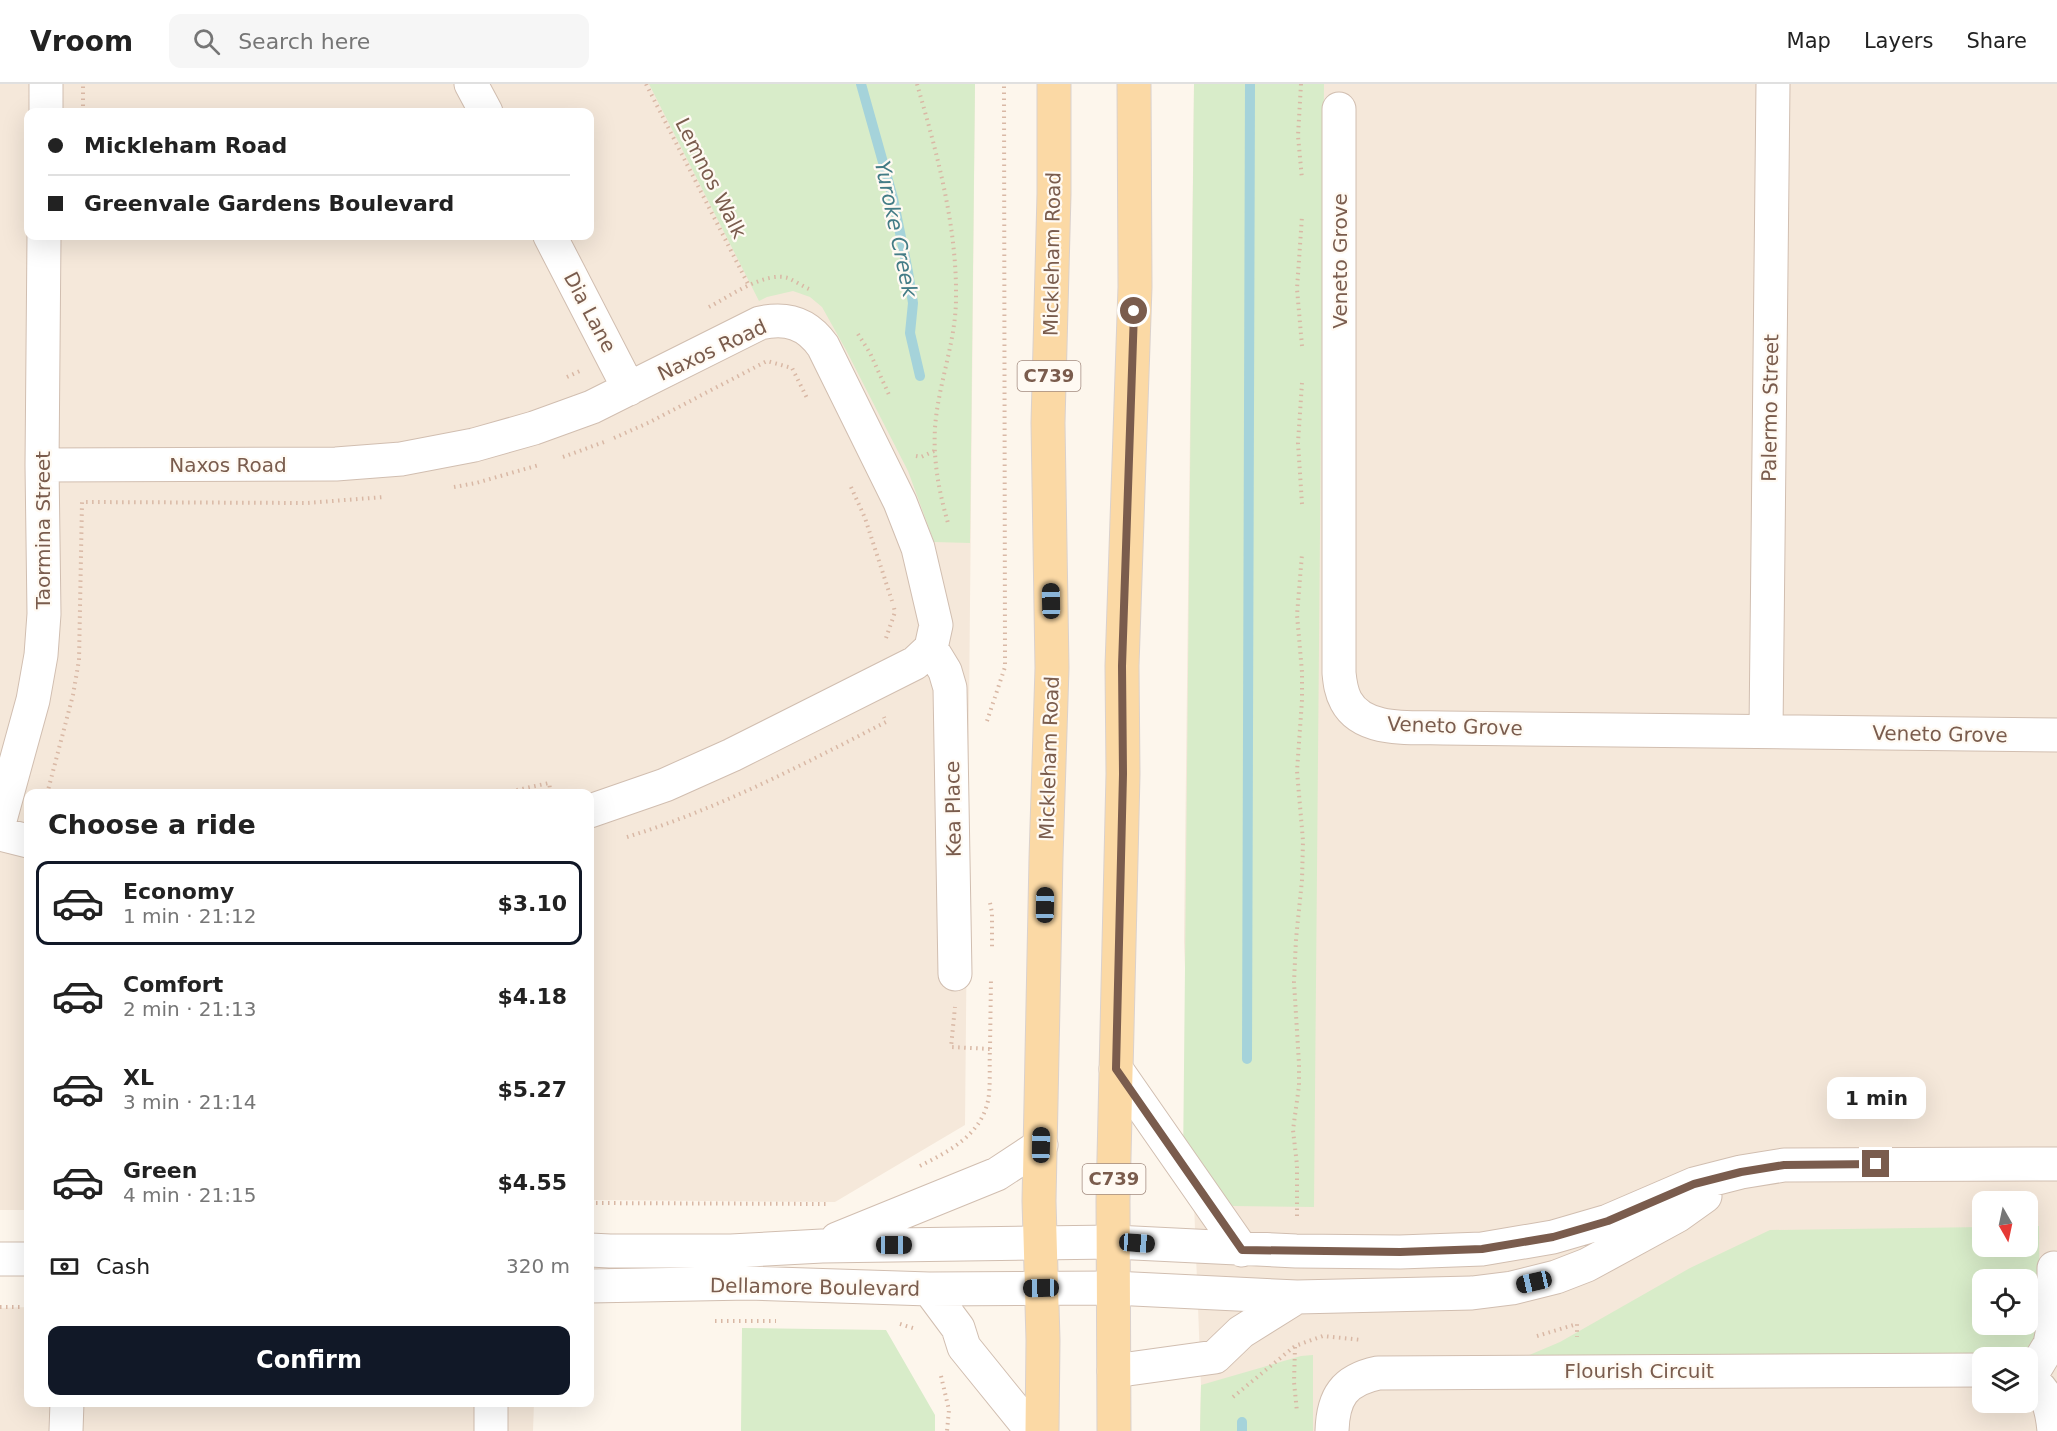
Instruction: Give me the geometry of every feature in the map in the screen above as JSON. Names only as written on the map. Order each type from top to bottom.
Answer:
[{"type":"main road","name":"Mickleham Road","points":[[1042,1431],[1040,1244],[1052,668],[1048,423],[1054,84]]},
{"type":"main road","name":"C739","points":[[1114,1431],[1116,1069],[1123,786],[1122,666],[1134,287],[1134,84]]},
{"type":"street","points":[[46,84],[46,108]]},
{"type":"street","points":[[471,84],[484,108]]},
{"type":"street","name":"Palermo Street","points":[[1766,731],[1773,84]]},
{"type":"street","name":"Veneto Grove","points":[[1340,109],[1339,673],[1341,689],[1346,701],[1360,717],[1371,722],[1412,728],[2057,735]]},
{"type":"street","name":"Taormina Street","points":[[0,820],[33,700],[41,655],[44,614],[42,465],[45,240]]},
{"type":"street","name":"Dia Lane","points":[[552,240],[629,389]]},
{"type":"street","name":"Naxos Road","points":[[42,465],[324,465],[401,459],[474,445],[534,428],[592,407],[760,323],[775,320],[789,322],[815,333],[900,502],[918,548],[936,625],[931,648]]},
{"type":"street","points":[[594,810],[675,781],[742,750],[915,663],[931,648]]},
{"type":"street","name":"Kea Place","points":[[931,648],[945,671],[950,688],[956,974]]},
{"type":"street","points":[[0,834],[24,840]]},
{"type":"street","points":[[1116,1069],[1242,1250]]},
{"type":"street","points":[[822,1246],[997,1174],[1041,1145]]},
{"type":"street","name":"Dellamore Boulevard","points":[[594,1250],[731,1251],[822,1246],[1114,1242],[1242,1250],[1439,1251],[1482,1249],[1522,1244],[1608,1221],[1694,1184],[1741,1172],[1796,1164],[2057,1164]]},
{"type":"street","name":"Dellamore Boulevard","points":[[594,1286],[749,1283],[929,1289],[1113,1288],[1297,1297],[1428,1296],[1472,1293],[1512,1288],[1556,1277],[1587,1265],[1677,1216],[1741,1172]]},
{"type":"street","points":[[0,1259],[24,1259]]},
{"type":"street","points":[[2038,1363],[2050,1344],[2054,1323],[2054,1268]]},
{"type":"street","points":[[929,1289],[958,1328],[964,1347],[1032,1431]]},
{"type":"street","points":[[1114,1371],[1215,1357],[1241,1332],[1297,1297]]},
{"type":"street","name":"Flourish Circuit","points":[[1332,1431],[1332,1417],[1338,1397],[1343,1390],[1348,1384],[1363,1376],[1378,1373],[1972,1370]]},
{"type":"street","points":[[2038,1384],[2046,1394],[2053,1417],[2054,1431]]},
{"type":"street","points":[[66,1431],[67,1407]]},
{"type":"street","points":[[491,1407],[491,1431]]},
{"type":"path","points":[[83,84],[83,108]]},
{"type":"path","name":"Lemnos Walk","points":[[646,84],[749,286],[708,308]]},
{"type":"path","points":[[917,84],[941,177],[956,263],[957,300],[953,336],[935,426]]},
{"type":"path","points":[[985,728],[1005,667],[1004,84]]},
{"type":"path","points":[[1301,84],[1298,136],[1303,180]]},
{"type":"path","points":[[1303,212],[1297,289],[1303,355]]},
{"type":"path","points":[[566,377],[614,356]]},
{"type":"path","points":[[561,458],[650,422],[767,361],[792,368],[814,410]]},
{"type":"path","points":[[1302,382],[1298,443],[1303,510]]},
{"type":"path","points":[[910,454],[921,457],[935,450]]},
{"type":"path","points":[[453,487],[476,483],[541,464]]},
{"type":"path","points":[[48,789],[73,694],[79,660],[82,465]]},
{"type":"path","points":[[849,482],[869,528],[895,612],[886,638],[878,642]]},
{"type":"path","points":[[82,502],[307,503],[385,497]]},
{"type":"path","points":[[1298,1220],[1297,1165],[1293,1130],[1299,1086],[1299,1045],[1294,982],[1303,841],[1297,771],[1302,700],[1297,615],[1302,548]]},
{"type":"path","points":[[619,840],[695,814],[736,797],[886,722],[869,687]]},
{"type":"path","points":[[522,789],[549,783],[550,789]]},
{"type":"path","points":[[990,902],[992,958]]},
{"type":"path","points":[[990,1049],[991,969]]},
{"type":"path","points":[[911,1170],[950,1151]]},
{"type":"path","points":[[594,1203],[839,1204]]},
{"type":"path","points":[[0,1307],[24,1307]]},
{"type":"path","points":[[707,1321],[777,1321]]},
{"type":"path","points":[[898,1323],[924,1332]]},
{"type":"path","points":[[1233,1397],[1295,1346],[1294,1382],[1298,1418]]},
{"type":"path","points":[[940,1370],[949,1410],[947,1431]]},
{"type":"shaded area","points":[[0,84],[975,84],[965,1125],[835,1202],[594,1200],[594,789],[24,789],[24,1210],[0,1210]]},
{"type":"shaded area","points":[[1194,84],[2057,84],[2057,1431],[1200,1431],[1201,1385],[1184,942]]},
{"type":"shaded area","points":[[24,1307],[24,1407],[534,1407],[533,1431],[0,1431],[0,1308]]},
{"type":"green space","points":[[649,84],[975,84],[970,543],[934,542],[908,471],[822,307],[810,297],[793,291],[759,301]]},
{"type":"green space","points":[[1194,84],[1324,84],[1314,1207],[1233,1206],[1183,1165]]},
{"type":"green space","points":[[2039,1226],[2040,1334],[2030,1347],[1972,1347],[1972,1355],[1527,1356],[1560,1342],[1690,1268],[1770,1230],[1972,1227],[1972,1257],[2038,1257]]},
{"type":"green space","points":[[742,1328],[886,1330],[935,1415],[935,1431],[741,1431]]},
{"type":"green space","points":[[1313,1355],[1313,1431],[1200,1431],[1201,1385],[1301,1356]]},
{"type":"waterway","name":"Yuroke Creek","points":[[861,84],[893,198],[908,272],[913,303],[910,333],[920,376]]},
{"type":"waterway","points":[[1247,1059],[1250,84]]},
{"type":"waterway","points":[[1242,1422],[1242,1431]]},
{"type":"route","points":[[1134,311],[1122,666],[1123,774],[1116,1069],[1242,1250],[1400,1252],[1482,1249],[1522,1244],[1608,1221],[1694,1184],[1741,1172],[1784,1165],[1876,1164]]}]
